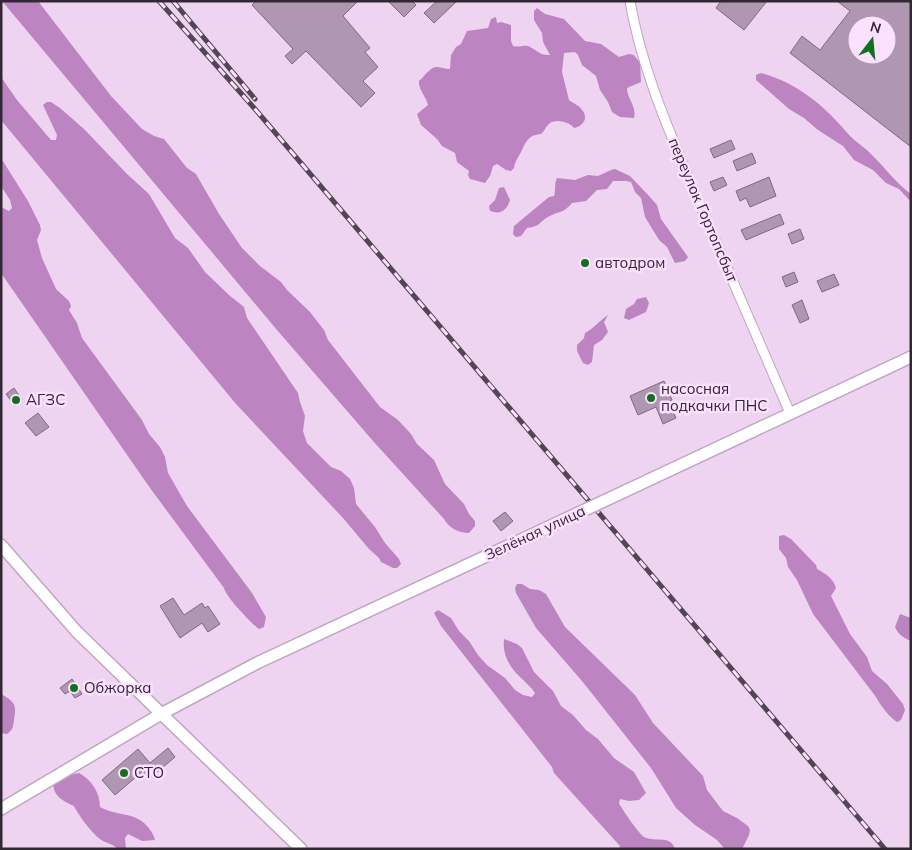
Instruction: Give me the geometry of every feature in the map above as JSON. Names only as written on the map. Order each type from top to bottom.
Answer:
[{"type":"street","name":"переулок Гортопсбыт","points":[[630,1],[641,52],[656,98],[790,413]]},
{"type":"street","name":"Зелёная улица","points":[[1,809],[161,714],[257,663],[911,357]]},
{"type":"street","points":[[1,545],[77,632],[301,849]]},
{"type":"shaded area","points":[[2,1],[38,1],[111,96],[142,129],[164,139],[187,168],[196,174],[219,214],[242,248],[260,266],[281,282],[310,312],[324,330],[328,340],[380,407],[398,420],[411,434],[417,444],[434,460],[445,484],[464,504],[475,521],[475,526],[469,533],[458,531],[451,527],[373,441],[277,330]]},
{"type":"shaded area","points":[[537,8],[545,14],[564,19],[585,41],[601,44],[619,57],[629,54],[634,55],[640,63],[641,82],[627,88],[635,114],[634,118],[620,117],[612,112],[600,90],[596,76],[582,65],[575,52],[564,53],[562,72],[569,100],[580,107],[584,113],[585,119],[582,124],[574,128],[562,122],[551,122],[541,134],[533,136],[528,140],[511,171],[497,164],[493,166],[490,176],[485,183],[470,179],[469,171],[457,162],[455,153],[442,146],[421,125],[417,114],[428,105],[419,81],[434,67],[450,69],[451,55],[456,47],[461,44],[467,31],[488,28],[491,19],[496,17],[497,23],[501,22],[511,25],[511,41],[513,46],[528,46],[541,54],[550,55],[543,42],[542,33],[534,20],[534,11]]},
{"type":"shaded area","points":[[761,73],[787,83],[821,106],[911,194],[911,202],[899,189],[886,183],[873,170],[854,160],[843,146],[789,109],[756,80],[756,75]]},
{"type":"shaded area","points":[[1,77],[17,100],[51,140],[56,140],[57,135],[43,105],[47,102],[51,102],[60,108],[84,129],[149,194],[175,238],[188,248],[205,272],[244,307],[247,318],[298,393],[305,416],[303,431],[307,443],[331,467],[341,471],[350,479],[354,488],[356,504],[399,559],[401,564],[397,568],[381,562],[343,518],[236,404],[1,120]]},
{"type":"shaded area","points":[[1,158],[28,201],[40,225],[41,230],[37,240],[42,258],[56,289],[69,301],[71,306],[69,310],[77,323],[82,338],[160,447],[165,457],[168,473],[187,506],[252,593],[266,617],[264,627],[259,629],[255,626],[229,597],[150,488],[1,273],[1,207],[9,211],[12,208],[10,200],[1,186]]},
{"type":"shaded area","points":[[615,169],[630,176],[657,205],[661,219],[688,257],[685,261],[675,263],[667,247],[659,240],[645,217],[641,198],[635,192],[631,182],[626,181],[613,181],[607,189],[597,190],[586,201],[572,203],[563,211],[548,217],[537,225],[527,228],[521,236],[516,237],[513,234],[514,226],[549,197],[554,196],[557,178],[575,180],[588,175],[598,176]]},
{"type":"shaded area","points":[[504,187],[510,200],[507,206],[500,212],[490,211],[489,206],[495,200],[499,188]]},
{"type":"shaded area","points":[[646,297],[649,303],[646,312],[629,320],[624,318],[626,309],[634,304],[637,299]]},
{"type":"shaded area","points":[[608,315],[604,322],[608,332],[602,340],[594,345],[592,362],[588,365],[583,363],[577,351],[577,345],[584,338],[585,333]]},
{"type":"shaded area","points":[[784,535],[791,539],[816,565],[817,569],[833,582],[836,588],[831,596],[850,634],[867,657],[872,671],[887,684],[903,704],[905,710],[901,720],[897,722],[885,711],[813,614],[797,580],[788,567],[786,558],[779,549],[779,536]]},
{"type":"shaded area","points":[[517,584],[522,584],[530,589],[539,590],[546,594],[565,627],[635,695],[653,723],[703,776],[707,790],[723,811],[748,826],[750,830],[749,835],[742,849],[725,849],[717,840],[695,825],[676,808],[651,768],[582,681],[536,628],[516,593],[515,588]]},
{"type":"shaded area","points":[[438,610],[451,618],[459,631],[487,665],[505,678],[515,690],[523,695],[532,697],[535,693],[513,670],[508,661],[504,650],[504,639],[522,648],[534,672],[553,691],[561,706],[598,739],[614,758],[634,772],[646,793],[639,800],[629,801],[620,799],[619,803],[635,827],[644,837],[666,840],[673,844],[675,849],[619,849],[620,846],[554,773],[552,767],[441,626],[434,613]]},
{"type":"shaded area","points":[[900,614],[911,618],[911,641],[901,635],[895,627]]},
{"type":"shaded area","points":[[1,694],[9,699],[15,707],[13,726],[7,734],[1,733]]},
{"type":"shaded area","points":[[79,773],[88,779],[94,787],[99,797],[100,807],[141,820],[151,831],[155,840],[142,841],[128,834],[125,838],[126,849],[117,849],[99,838],[79,815],[74,806],[65,802],[55,792],[55,778]]},
{"type":"building","points":[[256,1],[358,1],[343,16],[370,48],[365,52],[378,67],[363,81],[375,93],[361,107],[306,51],[292,64],[285,56],[293,49],[252,5]]},
{"type":"building","points":[[388,1],[412,1],[416,5],[404,17]]},
{"type":"building","points":[[437,1],[457,1],[434,23],[424,13]]},
{"type":"building","points":[[721,1],[767,1],[744,30],[716,8]]},
{"type":"building","points":[[837,1],[911,1],[911,147],[790,53],[802,36],[820,50],[850,11]]},
{"type":"building","points":[[731,140],[735,149],[714,158],[710,149]]},
{"type":"building","points":[[752,153],[756,163],[737,171],[733,161]]},
{"type":"building","points":[[723,177],[727,185],[714,191],[710,182]]},
{"type":"building","points":[[769,177],[776,196],[750,207],[746,198],[740,201],[736,191]]},
{"type":"building","points":[[780,214],[784,224],[746,240],[741,230]]},
{"type":"building","points":[[800,229],[804,239],[792,244],[788,234]]},
{"type":"building","points":[[794,272],[798,282],[786,287],[782,277]]},
{"type":"building","points":[[834,274],[839,285],[822,292],[817,281]]},
{"type":"building","points":[[802,300],[809,319],[800,323],[792,305]]},
{"type":"building","name":"насосная подкачки ПНС","points":[[664,381],[672,400],[668,402],[676,418],[663,424],[656,407],[638,415],[630,396]]},
{"type":"building","points":[[14,388],[22,400],[15,406],[6,394]]},
{"type":"building","points":[[38,413],[49,427],[36,436],[25,423]]},
{"type":"building","points":[[505,512],[513,521],[501,531],[493,521]]},
{"type":"building","points":[[173,598],[184,615],[202,603],[205,608],[208,606],[220,624],[208,632],[202,623],[180,638],[160,606]]},
{"type":"building","points":[[72,679],[82,694],[75,698],[70,691],[65,694],[60,688]]},
{"type":"building","points":[[168,748],[175,757],[149,779],[143,771],[115,795],[102,780],[138,749],[150,763]]},
{"type":"railway","points":[[159,1],[255,109],[885,849]]},
{"type":"railway","points":[[173,1],[255,99]]},
{"type":"place","name":"автодром","points":[[585,263]]},
{"type":"place","name":"насосная подкачки ПНС","points":[[651,398]]},
{"type":"place","name":"АГЗС","points":[[16,400]]},
{"type":"place","name":"Обжорка","points":[[74,688]]},
{"type":"place","name":"СТО","points":[[124,773]]}]
